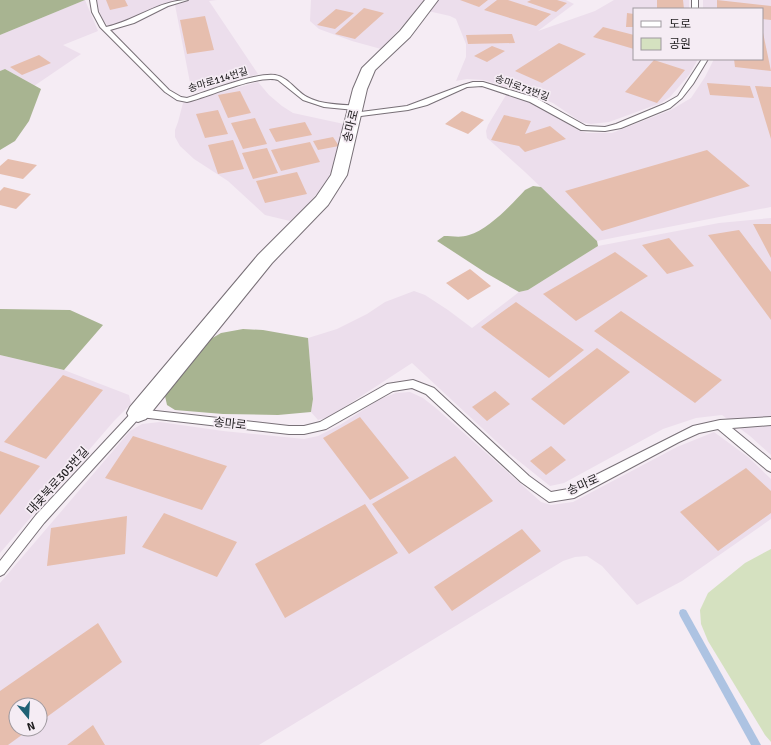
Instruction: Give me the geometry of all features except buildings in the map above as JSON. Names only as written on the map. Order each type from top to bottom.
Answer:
[{"type":"street","name":"송마로","points":[[138,413],[265,259],[322,201],[339,175],[360,89],[368,68],[405,34],[432,0]]},
{"type":"lane","name":"송마로114번길","points":[[93,0],[95,12],[105,30],[167,92],[179,99],[196,98],[264,76],[280,79],[305,99],[324,106],[354,112]]},
{"type":"lane","points":[[105,30],[137,19],[161,6],[176,1],[185,0]]},
{"type":"lane","name":"송마로73번길","points":[[354,112],[408,108],[473,84],[483,84],[533,100],[556,111],[568,120],[584,128],[605,129],[618,126],[667,106],[680,97],[704,60]]},
{"type":"lane","name":"송마로","points":[[138,413],[289,430],[304,430],[322,426],[391,387],[413,384],[430,391],[525,479],[549,497],[570,494],[675,439],[697,430],[720,424],[771,422]]},
{"type":"lane","name":"대곶북로305번길","points":[[0,570],[40,519],[138,413]]},
{"type":"lane","points":[[720,424],[771,467]]},
{"type":"shaded area","points":[[85,0],[98,31],[63,45],[81,54],[34,86],[5,69],[0,71],[0,35]]},
{"type":"shaded area","points":[[97,0],[217,0],[209,1],[258,74],[192,93],[175,5],[156,11],[135,23],[112,31],[104,21],[99,11]]},
{"type":"shaded area","points":[[311,0],[426,0],[381,49],[352,41],[319,29],[310,21]]},
{"type":"shaded area","points":[[437,0],[566,0],[574,4],[538,31],[595,11],[614,0],[689,0],[689,8],[633,8],[633,60],[697,60],[689,75],[670,97],[661,103],[609,122],[591,124],[581,122],[553,103],[538,97],[484,80],[467,79],[456,81],[466,57],[466,44],[456,19],[450,16],[428,11]]},
{"type":"shaded area","points":[[703,0],[771,0],[771,207],[597,241],[487,138],[486,131],[488,125],[506,95],[528,101],[578,130],[587,133],[612,133],[671,110],[691,98],[705,77],[714,60],[763,60],[763,8],[703,8]]},
{"type":"shaded area","points":[[258,82],[269,95],[293,113],[344,124],[333,172],[323,187],[290,221],[265,215],[228,181],[194,159],[180,146],[175,137],[175,130],[183,103]]},
{"type":"shaded area","points":[[771,218],[771,455],[750,436],[722,415],[696,418],[663,429],[564,483],[550,486],[510,454],[412,363],[329,417],[318,420],[311,412],[313,399],[308,338],[337,329],[367,314],[385,302],[414,291],[425,295],[472,328],[519,292],[528,290],[598,246],[719,223]]},
{"type":"shaded area","points":[[0,355],[64,370],[129,395],[131,404],[114,421],[0,553]]},
{"type":"shaded area","points":[[410,392],[423,398],[541,502],[551,505],[573,502],[677,447],[714,432],[748,457],[771,479],[771,519],[682,581],[637,605],[602,566],[587,556],[575,557],[563,561],[259,745],[0,745],[0,583],[130,431],[142,424],[160,422],[223,431],[304,439],[318,436],[340,425],[380,399],[396,393]]},
{"type":"green space","points":[[0,0],[85,0],[0,35]]},
{"type":"green space","points":[[5,69],[41,89],[29,121],[15,141],[0,150],[0,71]]},
{"type":"green space","points":[[533,186],[541,187],[597,241],[598,246],[528,290],[519,292],[486,273],[437,241],[444,236],[456,237],[469,235],[484,228],[507,209],[525,190]]},
{"type":"green space","points":[[0,309],[70,310],[103,325],[64,370],[0,355]]},
{"type":"green space","points":[[243,329],[263,330],[308,338],[313,399],[311,412],[278,415],[223,414],[175,410],[167,405],[165,396],[171,385],[209,340],[221,333]]},
{"type":"green space","points":[[771,549],[771,742],[765,735],[708,641],[701,624],[700,610],[708,593],[745,563]]},
{"type":"waterway","points":[[683,613],[756,745]]}]
